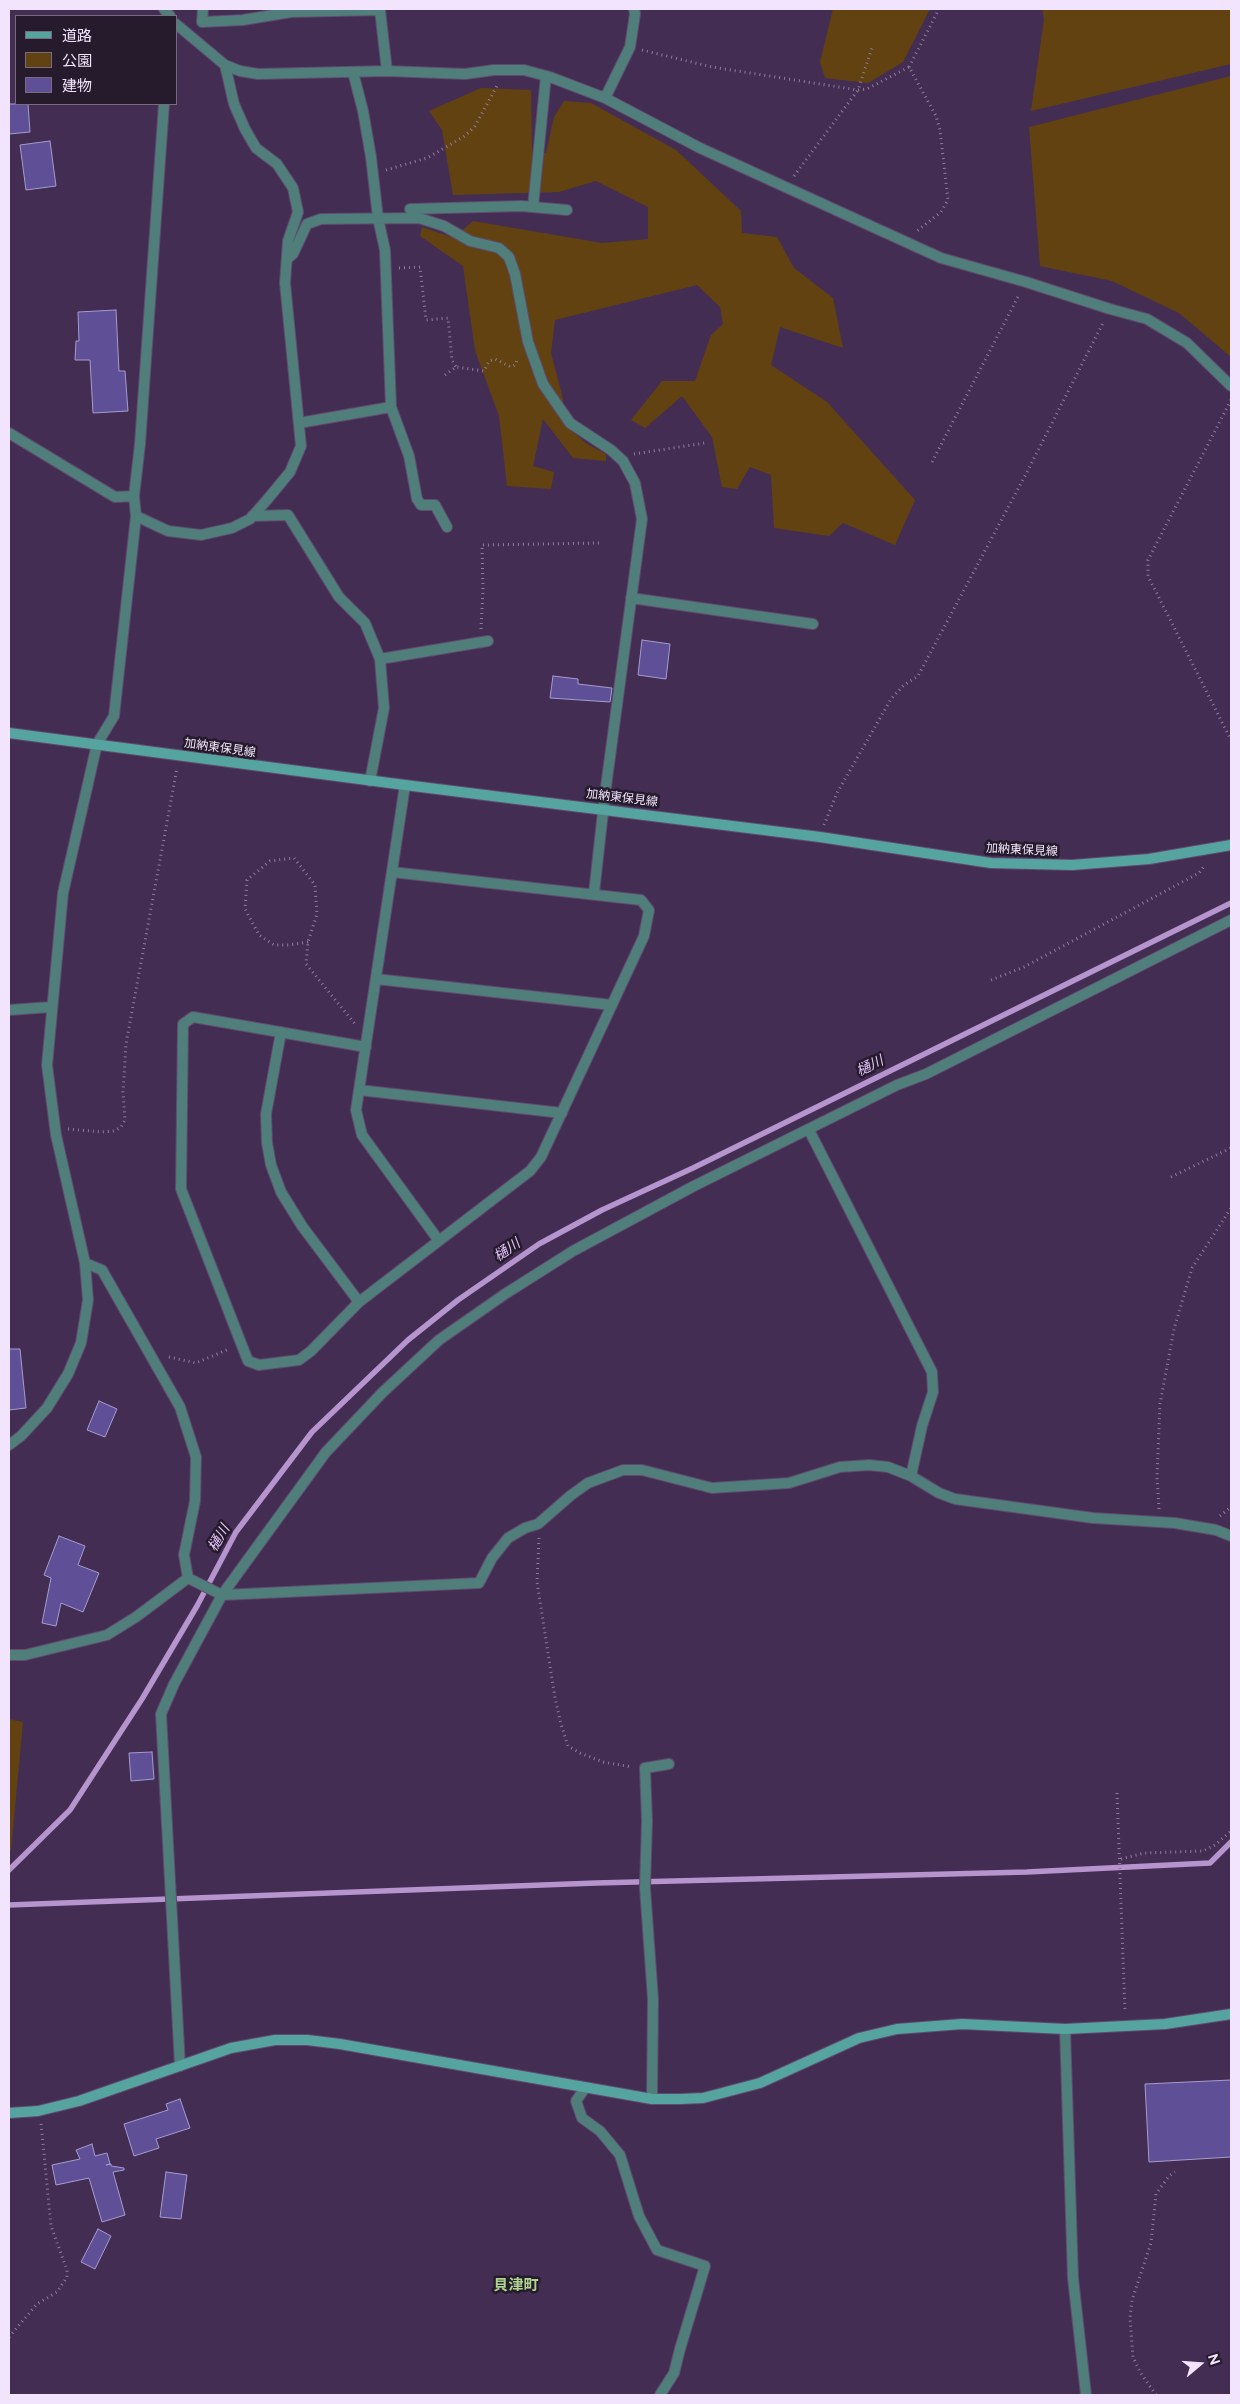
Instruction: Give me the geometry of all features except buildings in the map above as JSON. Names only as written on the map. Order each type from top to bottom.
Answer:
[{"type":"street","points":[[203,9],[202,22],[243,20],[291,12],[380,10],[388,71]]},
{"type":"street","points":[[605,98],[630,47],[636,14],[634,9]]},
{"type":"street","points":[[178,26],[225,65],[240,71],[258,74],[388,71],[465,74],[524,70],[546,76],[605,98],[700,148],[941,258],[1147,319],[1187,343],[1231,386]]},
{"type":"street","points":[[136,516],[168,531],[201,535],[232,528],[252,516],[290,472],[301,446],[285,283],[288,241],[298,212],[293,188],[277,164],[256,148],[245,129],[234,104],[225,65]]},
{"type":"street","points":[[354,72],[373,172],[378,218],[385,250],[391,406],[409,456],[417,499],[422,505],[435,505],[447,527]]},
{"type":"street","points":[[533,207],[546,76]]},
{"type":"street","points":[[9,1445],[21,1436],[47,1408],[68,1374],[81,1343],[88,1300],[85,1264],[55,1125],[47,1065],[63,892],[97,744],[114,716],[136,516],[134,496],[140,444],[164,105]]},
{"type":"street","points":[[410,198],[410,213]]},
{"type":"street","points":[[287,259],[293,254],[307,224],[321,219],[378,218],[410,213],[533,207],[567,210]]},
{"type":"street","points":[[410,213],[444,226],[470,241],[499,248],[509,257],[516,274],[530,349],[543,384],[570,423],[611,450],[621,459],[635,483],[642,519],[603,809],[594,894]]},
{"type":"street","points":[[299,423],[391,406]]},
{"type":"street","points":[[9,433],[116,497],[134,496]]},
{"type":"street","points":[[252,516],[288,514],[339,597],[365,623],[380,659],[384,708],[370,781]]},
{"type":"street","points":[[631,598],[813,624]]},
{"type":"street","points":[[380,659],[488,641]]},
{"type":"street","name":"加納東保見線","points":[[9,733],[370,781],[820,837],[991,863],[1072,865],[1149,859],[1231,845]]},
{"type":"street","points":[[405,785],[356,1110],[362,1135],[439,1241]]},
{"type":"street","points":[[366,1042],[280,1032],[193,1017],[183,1024],[181,1189],[248,1361],[259,1365],[298,1360],[311,1351],[359,1302],[530,1170],[541,1157],[644,936],[649,910],[640,900],[392,872]]},
{"type":"street","points":[[180,2066],[169,1893],[161,1714],[174,1684],[220,1594],[326,1452],[383,1392],[439,1340],[505,1294],[573,1251],[694,1186],[1231,920]]},
{"type":"street","points":[[376,979],[612,1005]]},
{"type":"street","points":[[9,1010],[51,1007]]},
{"type":"street","points":[[280,1032],[266,1114],[267,1143],[271,1165],[281,1192],[302,1226],[359,1302]]},
{"type":"street","points":[[359,1090],[562,1113]]},
{"type":"street","points":[[809,1130],[932,1372],[933,1392],[922,1426],[911,1476]]},
{"type":"street","points":[[85,1264],[102,1270],[180,1407],[196,1457],[195,1501],[184,1555],[192,1579],[220,1594],[478,1583],[500,1546],[525,1528],[538,1524],[588,1483],[623,1470],[642,1470],[712,1488],[789,1483],[814,1477],[840,1467],[869,1465],[888,1467],[911,1476],[939,1493],[956,1499],[1093,1518],[1159,1522],[1216,1530],[1231,1536]]},
{"type":"street","points":[[9,1655],[25,1655],[107,1635],[192,1579]]},
{"type":"street","points":[[652,2099],[653,1999],[646,1888],[645,1768],[669,1764]]},
{"type":"street","points":[[9,2113],[38,2111],[123,2087],[231,2048],[254,2042],[307,2040],[652,2099],[704,2098],[734,2091],[789,2072],[859,2038],[897,2029],[962,2024],[1065,2029],[1165,2024],[1231,2014]]},
{"type":"street","points":[[1065,2029],[1074,2278],[1086,2395]]},
{"type":"street","points":[[585,2088],[576,2101],[582,2118],[600,2131],[620,2155],[640,2216],[657,2250],[705,2266],[674,2373],[660,2395]]},
{"type":"path","points":[[630,47],[712,67],[858,90],[867,89],[909,67],[939,9]]},
{"type":"path","points":[[786,188],[858,90],[872,48]]},
{"type":"path","points":[[903,242],[941,212],[948,200],[940,130],[936,116],[909,67]]},
{"type":"path","points":[[373,172],[403,166],[427,158],[465,136],[475,126],[506,70]]},
{"type":"path","points":[[386,268],[420,267],[426,320],[448,318],[452,360],[456,367]]},
{"type":"path","points":[[932,462],[1026,282]]},
{"type":"path","points":[[820,837],[837,793],[892,699],[904,685],[918,676],[1026,474],[1110,309]]},
{"type":"path","points":[[445,374],[456,367],[484,371],[489,361],[495,359],[510,367],[515,365],[520,355],[530,349]]},
{"type":"path","points":[[1231,399],[1148,560],[1148,576],[1231,740]]},
{"type":"path","points":[[621,459],[626,456],[705,443]]},
{"type":"path","points":[[474,643],[480,632],[482,619],[484,590],[482,545],[600,543]]},
{"type":"path","points":[[55,1125],[68,1129],[102,1132],[114,1131],[121,1127],[125,1120],[123,1092],[126,1044],[180,755]]},
{"type":"path","points":[[991,980],[1024,967],[1199,873],[1208,861],[1209,849]]},
{"type":"path","points":[[308,942],[289,946],[274,944],[259,935],[245,909],[247,880],[270,861],[294,858],[315,885],[317,914],[308,942],[306,964],[366,1042]]},
{"type":"path","points":[[1171,1177],[1231,1148]]},
{"type":"path","points":[[1159,1522],[1157,1477],[1160,1404],[1174,1329],[1192,1268],[1231,1208]]},
{"type":"path","points":[[150,1354],[196,1363],[241,1344]]},
{"type":"path","points":[[538,1524],[537,1582],[555,1698],[568,1746],[603,1762],[645,1768]]},
{"type":"path","points":[[1117,1793],[1121,1859],[1125,2025]]},
{"type":"path","points":[[1121,1859],[1144,1853],[1204,1851],[1231,1831]]},
{"type":"path","points":[[9,2337],[38,2304],[57,2292],[67,2277],[67,2270],[51,2226],[38,2111]]},
{"type":"path","points":[[1156,2395],[1140,2372],[1133,2357],[1130,2318],[1132,2300],[1151,2243],[1156,2194],[1169,2176],[1175,2172]]},
{"type":"green space","points":[[833,9],[930,9],[903,62],[868,83],[825,78],[820,62]]},
{"type":"green space","points":[[1042,9],[1231,9],[1231,64],[1031,111],[1044,19]]},
{"type":"green space","points":[[1231,76],[1231,357],[1179,313],[1112,281],[1040,266],[1029,127]]},
{"type":"green space","points":[[481,88],[531,90],[532,152],[546,153],[554,117],[564,101],[591,103],[676,150],[741,211],[742,233],[777,237],[794,268],[833,298],[843,348],[780,327],[771,365],[827,402],[915,500],[895,545],[843,523],[829,536],[774,528],[771,475],[750,467],[737,489],[722,487],[712,437],[682,396],[645,428],[631,420],[662,381],[695,381],[711,335],[723,324],[720,307],[697,285],[555,320],[551,353],[563,399],[563,423],[587,444],[606,454],[606,461],[573,458],[543,419],[533,466],[554,472],[551,489],[507,486],[499,416],[475,350],[463,266],[420,236],[422,227],[454,238],[473,221],[602,243],[648,239],[648,207],[596,181],[559,192],[453,195],[442,130],[429,111]]},
{"type":"green space","points":[[9,1719],[23,1722],[11,1850],[9,1853]]},
{"type":"waterway","name":"樋川","points":[[9,1870],[70,1810],[142,1699],[197,1606],[236,1532],[312,1432],[408,1340],[458,1300],[539,1244],[602,1210],[693,1168],[1231,903]]},
{"type":"waterway","points":[[9,1905],[596,1883],[1027,1872],[1210,1863],[1231,1842]]},
{"type":"district","name":"貝津町","points":[[516,2285]]}]
